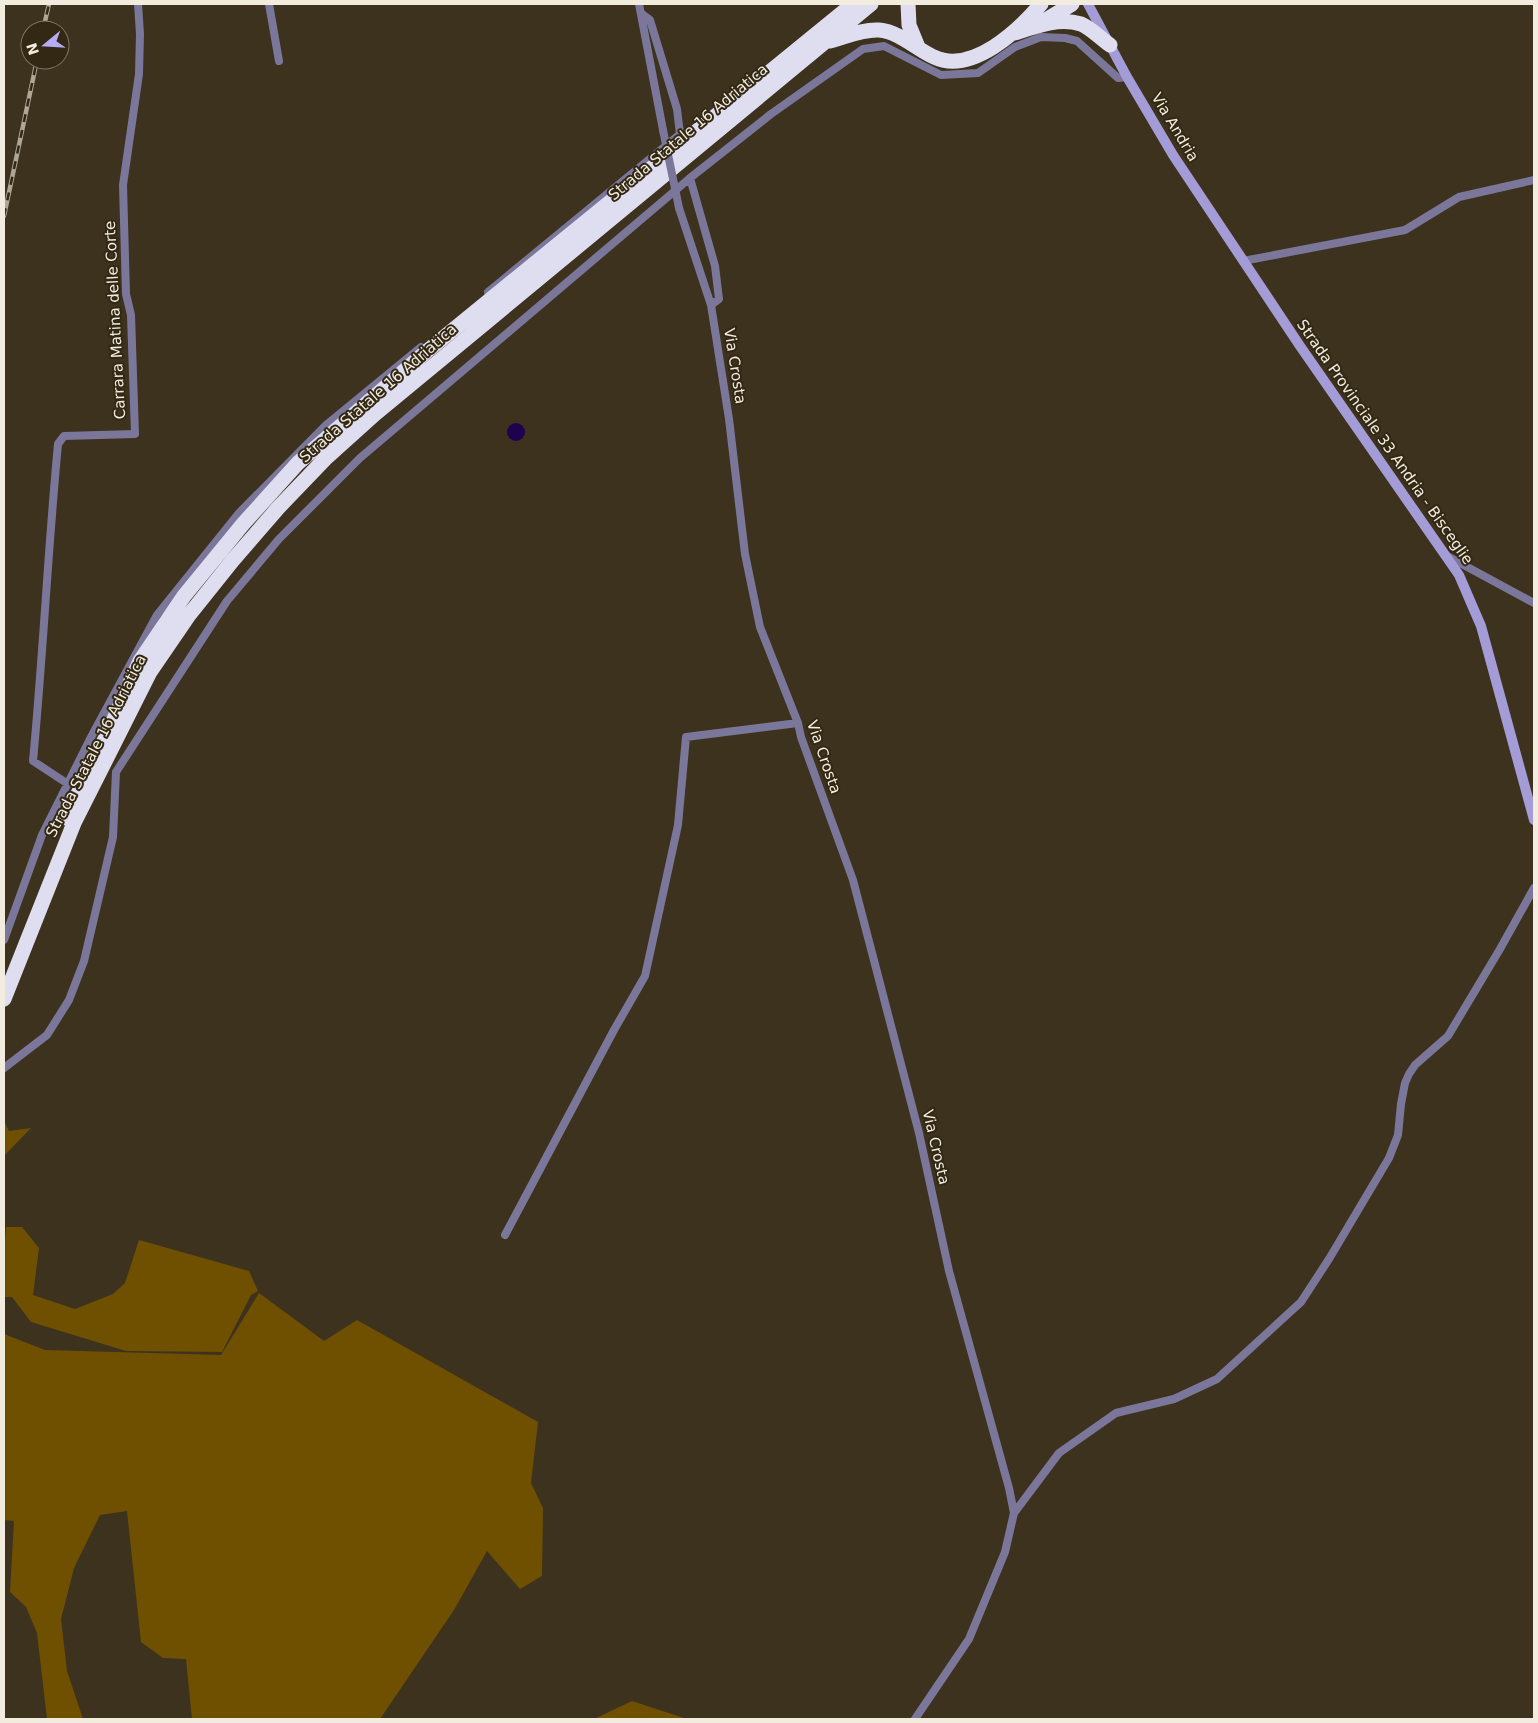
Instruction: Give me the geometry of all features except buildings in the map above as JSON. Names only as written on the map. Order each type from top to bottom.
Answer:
[{"type":"highway","name":"Strada Statale 16 Adriatica","points":[[4,972],[67,815],[105,739],[140,661],[184,596],[243,524],[298,463],[426,352],[853,4]]},
{"type":"highway","name":"Strada Statale 16 Adriatica","points":[[4,999],[74,823],[150,672],[189,615],[278,508],[325,459],[375,414],[871,4]]},
{"type":"highway","points":[[908,4],[909,25],[918,47]]},
{"type":"highway","points":[[1033,21],[1041,4]]},
{"type":"highway","points":[[1033,21],[1045,4]]},
{"type":"highway","points":[[824,43],[864,31],[880,30],[894,34],[934,57],[945,61],[962,61],[980,55],[1033,21],[1072,4]]},
{"type":"highway","points":[[1033,21],[1060,21],[1082,24],[1110,45]]},
{"type":"main road","name":"Via Andria","points":[[1088,4],[1173,155],[1243,261]]},
{"type":"main road","name":"Strada Provinciale 33 Andria - Bisceglie","points":[[1243,261],[1459,575],[1480,626],[1534,820]]},
{"type":"street","name":"Carrara Matina delle Corte","points":[[68,784],[33,760],[58,444],[64,436],[135,434],[131,315],[126,294],[123,185],[139,74],[140,34],[138,4]]},
{"type":"street","points":[[269,4],[279,61]]},
{"type":"street","name":"Via Crosta","points":[[639,4],[662,130],[679,208],[711,305],[729,419],[745,554],[760,627],[798,723],[801,737],[853,880],[919,1133],[949,1271],[1009,1488],[1014,1513]]},
{"type":"street","points":[[4,940],[42,836],[157,615],[239,513],[326,425],[680,134],[677,109],[650,20],[642,14]]},
{"type":"street","points":[[4,1068],[47,1034],[69,1000],[84,961],[113,837],[116,772],[227,601],[278,540],[360,458],[690,178],[771,114],[863,49],[884,46],[942,75],[978,73],[1015,47],[1041,37],[1065,38],[1077,41],[1118,78],[1128,77]]},
{"type":"street","points":[[690,178],[715,266],[719,299],[711,305]]},
{"type":"street","points":[[1243,261],[1405,230],[1459,197],[1534,180]]},
{"type":"street","points":[[1447,556],[1534,603]]},
{"type":"street","points":[[505,1235],[609,1039],[645,976],[678,825],[686,737],[798,723]]},
{"type":"street","points":[[915,1719],[969,1639],[1005,1552],[1014,1513],[1059,1453],[1116,1413],[1174,1399],[1216,1379],[1301,1302],[1389,1158],[1398,1135],[1401,1104],[1409,1074],[1415,1065],[1448,1036],[1500,950],[1534,888]]},
{"type":"shaded area","points":[[516,423],[522,426],[525,432],[522,438],[516,441],[510,438],[507,432],[510,426]]},
{"type":"shaded area","points":[[4,1121],[9,1131],[31,1128],[4,1156]]},
{"type":"shaded area","points":[[6,1227],[22,1227],[39,1248],[33,1295],[75,1309],[113,1294],[125,1283],[139,1240],[249,1271],[258,1291],[251,1295],[222,1352],[126,1351],[31,1322],[12,1297],[4,1297],[4,1243]]},
{"type":"shaded area","points":[[259,1293],[324,1341],[357,1320],[538,1422],[531,1483],[543,1508],[542,1576],[520,1589],[487,1551],[454,1610],[380,1719],[192,1719],[186,1659],[163,1658],[141,1642],[127,1511],[100,1515],[74,1568],[61,1619],[67,1671],[83,1719],[47,1719],[37,1633],[26,1607],[10,1592],[14,1521],[4,1520],[4,1334],[45,1350],[221,1355]]},
{"type":"shaded area","points":[[632,1701],[687,1719],[594,1719]]},
{"type":"railway","points":[[45,20],[49,4]]},
{"type":"railway","points":[[4,216],[35,70]]}]
